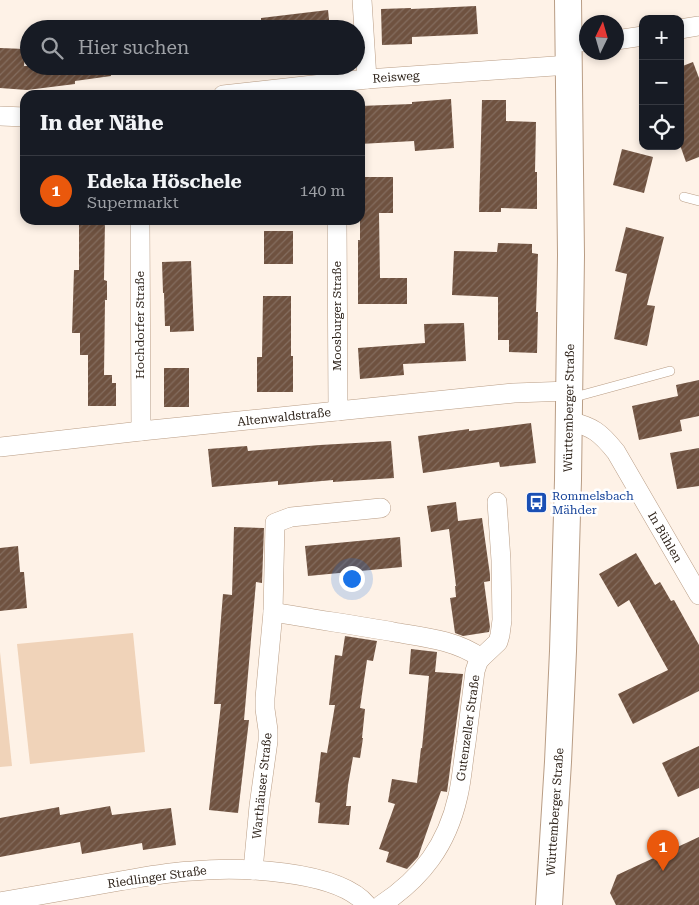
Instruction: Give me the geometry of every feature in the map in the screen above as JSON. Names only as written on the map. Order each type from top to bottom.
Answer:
[{"type":"main road","name":"Württemberger Straße","points":[[549,905],[563,651],[569,403],[575,50],[568,0]]},
{"type":"street","points":[[362,0],[363,20]]},
{"type":"street","points":[[684,28],[699,26]]},
{"type":"street","points":[[624,39],[639,37]]},
{"type":"street","points":[[365,47],[367,79]]},
{"type":"street","name":"Reisweg","points":[[316,90],[335,89],[367,79],[575,50]]},
{"type":"street","points":[[0,116],[20,117]]},
{"type":"street","name":"Hochdorfer Straße","points":[[140,225],[140,431]]},
{"type":"street","name":"Moosburger Straße","points":[[337,225],[338,411]]},
{"type":"street","name":"Altenwaldstraße","points":[[0,447],[514,393],[569,403]]},
{"type":"street","name":"In Bühlen","points":[[569,403],[583,425],[595,430],[605,438],[616,452],[699,595]]},
{"type":"street","name":"Gutenzeller Straße","points":[[380,905],[403,890],[424,869],[438,847],[451,820],[458,796],[475,671],[481,658],[498,642],[502,620],[501,560],[497,502]]},
{"type":"street","name":"Warthäuser Straße","points":[[253,870],[268,741],[265,698],[273,612],[275,523],[291,517],[381,508]]},
{"type":"street","points":[[273,612],[430,638],[458,646],[473,652],[481,658]]},
{"type":"street","name":"Riedlinger Straße","points":[[0,902],[211,869],[253,870],[314,878],[350,891],[367,905]]},
{"type":"lane","points":[[684,197],[699,202]]},
{"type":"lane","points":[[569,403],[670,371]]},
{"type":"shaded area","points":[[133,633],[145,752],[30,764],[17,644]]},
{"type":"shaded area","points":[[0,652],[12,766],[0,767]]},
{"type":"building","points":[[476,6],[478,34],[412,37],[412,44],[382,45],[381,9]]},
{"type":"building","points":[[328,10],[329,20],[261,20],[261,18]]},
{"type":"building","points":[[0,48],[20,49],[20,75],[111,75],[75,81],[75,84],[27,90],[0,88]]},
{"type":"building","points":[[693,62],[699,78],[699,157],[686,162],[682,150],[684,150],[684,65]]},
{"type":"building","points":[[451,99],[454,148],[415,151],[414,141],[365,144],[365,106],[412,104],[412,102]]},
{"type":"building","points":[[482,100],[506,100],[506,121],[536,122],[535,172],[537,172],[537,209],[501,208],[501,212],[479,212]]},
{"type":"building","points":[[622,149],[653,157],[644,193],[613,185]]},
{"type":"building","points":[[365,177],[393,177],[393,213],[379,213],[380,278],[407,278],[407,304],[358,304],[358,240],[360,240],[360,225],[365,225]]},
{"type":"building","points":[[79,225],[105,225],[104,280],[107,281],[107,300],[105,300],[104,375],[112,375],[112,383],[116,383],[116,406],[88,406],[88,355],[80,355],[80,333],[72,333],[74,270],[79,270]]},
{"type":"building","points":[[626,227],[664,237],[647,305],[655,306],[647,346],[614,339],[627,274],[615,271]]},
{"type":"building","points":[[264,231],[293,231],[293,264],[264,264]]},
{"type":"building","points":[[498,243],[532,244],[532,253],[538,254],[537,353],[509,352],[509,340],[498,340],[498,297],[452,295],[454,251],[497,252]]},
{"type":"building","points":[[191,261],[194,331],[170,332],[170,326],[165,326],[162,262]]},
{"type":"building","points":[[263,296],[291,296],[293,392],[257,392],[257,357],[262,357]]},
{"type":"building","points":[[464,323],[466,361],[403,364],[404,375],[360,379],[358,348],[425,343],[424,324]]},
{"type":"building","points":[[164,368],[189,368],[189,407],[164,407]]},
{"type":"building","points":[[699,380],[699,416],[680,420],[682,431],[639,440],[632,406],[678,396],[676,385]]},
{"type":"building","points":[[531,423],[536,463],[500,467],[499,462],[423,473],[418,436]]},
{"type":"building","points":[[391,441],[394,478],[333,482],[333,480],[278,485],[278,481],[212,487],[208,449],[247,446],[248,451]]},
{"type":"building","points":[[699,448],[699,486],[677,489],[670,453]]},
{"type":"building","points":[[456,502],[458,521],[482,518],[490,575],[490,581],[484,582],[489,632],[463,636],[455,633],[450,598],[456,597],[456,586],[449,529],[431,532],[427,506]]},
{"type":"building","points":[[234,527],[264,528],[262,583],[256,582],[244,720],[249,720],[238,813],[209,810],[221,704],[214,704],[223,594],[232,595]]},
{"type":"building","points":[[400,537],[402,567],[308,576],[305,546]]},
{"type":"building","points":[[18,546],[20,572],[24,572],[27,608],[0,611],[0,548]]},
{"type":"building","points":[[636,553],[655,585],[660,582],[671,601],[674,600],[699,645],[699,691],[633,724],[618,694],[668,670],[629,600],[618,607],[599,574]]},
{"type":"building","points":[[345,636],[377,641],[373,661],[367,660],[360,708],[365,709],[360,758],[353,757],[348,785],[346,806],[351,806],[349,825],[318,823],[320,803],[315,802],[321,752],[327,753],[335,705],[329,705],[335,655],[342,656]]},
{"type":"building","points":[[411,649],[437,652],[435,672],[463,674],[447,792],[441,791],[418,857],[407,869],[386,862],[389,852],[379,849],[395,804],[388,802],[392,779],[417,783],[429,676],[409,674]]},
{"type":"building","points":[[699,746],[699,788],[678,797],[662,763]]},
{"type":"building","points":[[110,806],[112,815],[171,808],[176,845],[143,850],[142,843],[82,854],[80,842],[0,857],[0,818],[59,807],[60,815]]},
{"type":"building","points":[[699,837],[699,905],[616,905],[610,893],[617,875]]},
{"type":"place","name":"Rommelsbach Mähder","points":[[536,503]]},
{"type":"place","name":"Edeka Höschele","points":[[663,871]]}]
